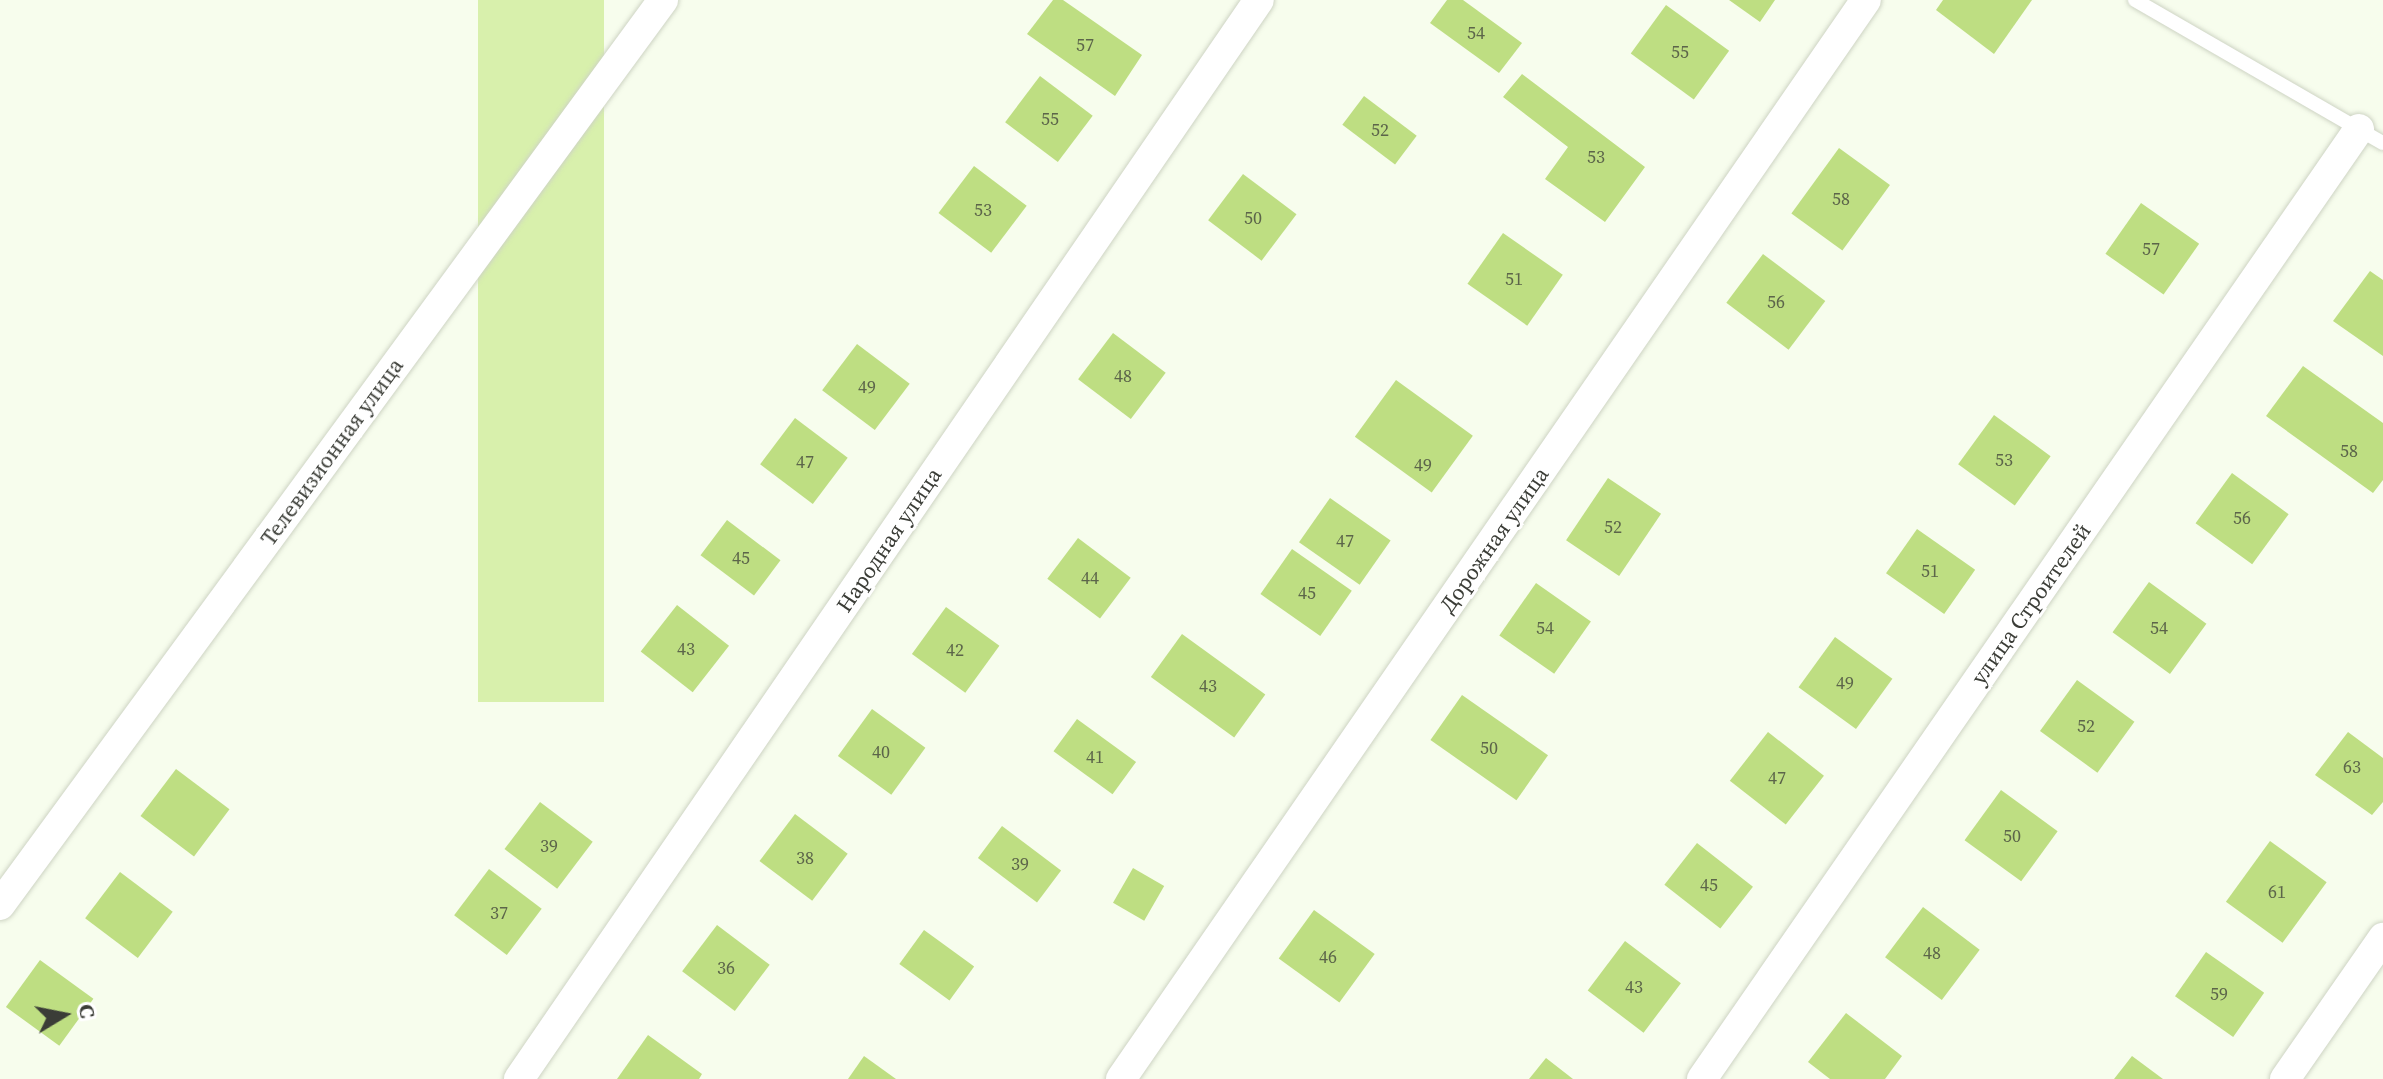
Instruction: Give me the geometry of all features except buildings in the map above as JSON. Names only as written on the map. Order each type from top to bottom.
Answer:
[{"type":"street","name":"Телевизионная улица","points":[[0,905],[663,0]]},
{"type":"street","name":"Народная улица","points":[[519,1079],[1259,0]]},
{"type":"street","name":"Дорожная улица","points":[[1121,1079],[1866,0]]},
{"type":"street","name":"улица Строителей","points":[[1702,1079],[2371,136]]},
{"type":"street","points":[[2285,1079],[2383,938]]},
{"type":"lane","points":[[2135,0],[2371,136]]},
{"type":"green space","points":[[478,0],[604,0],[604,702],[478,702]]}]
